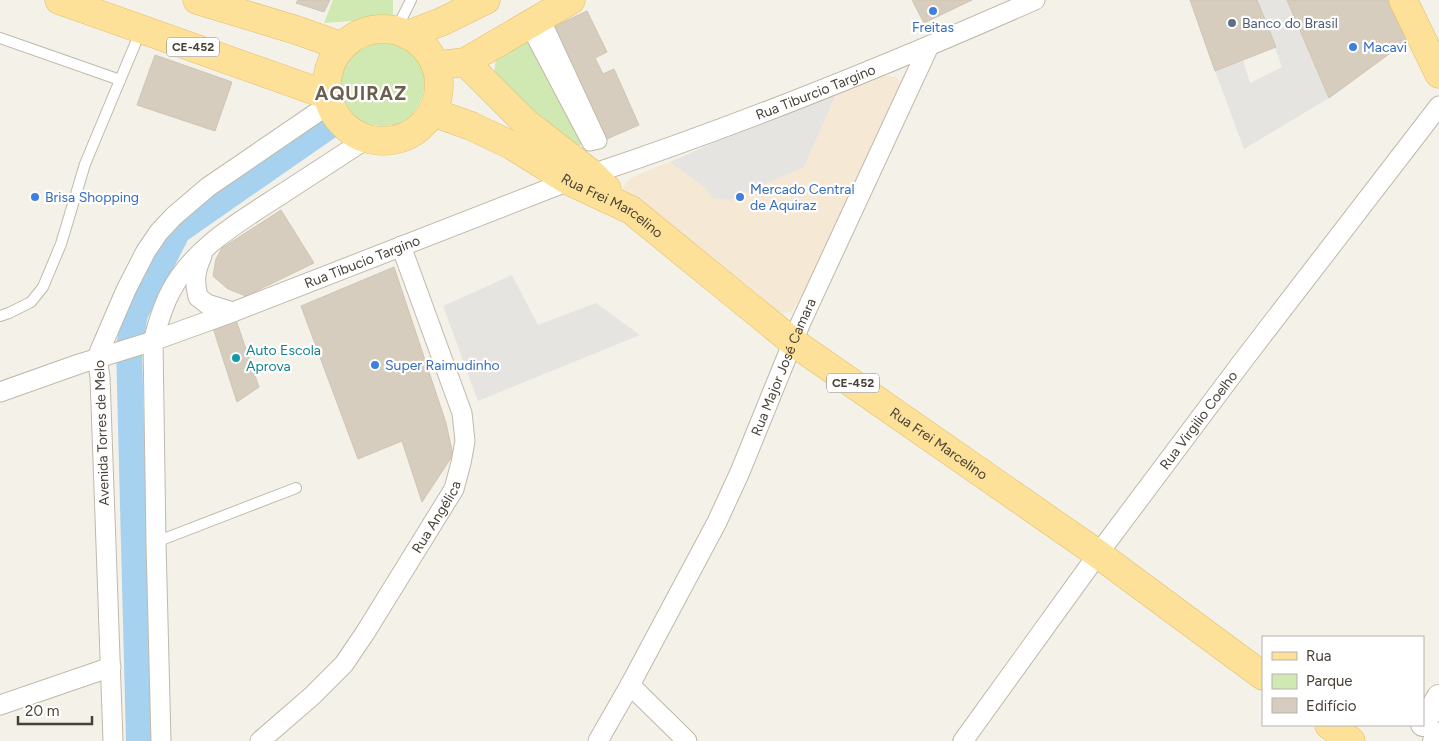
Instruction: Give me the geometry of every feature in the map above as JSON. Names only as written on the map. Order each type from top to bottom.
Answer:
[{"type":"main road","name":"CE-452","points":[[59,0],[142,29],[328,100]]},
{"type":"main road","points":[[197,0],[342,46]]},
{"type":"main road","points":[[401,33],[486,0]]},
{"type":"main road","points":[[437,66],[465,62],[571,0]]},
{"type":"main road","points":[[1403,0],[1439,74]]},
{"type":"main road","points":[[375,30],[401,33],[427,50],[437,66],[438,88],[432,112],[422,125],[407,136],[391,141],[378,141],[348,130],[332,114],[328,100],[330,69],[342,46],[361,33],[375,30]]},
{"type":"main road","points":[[465,62],[581,178]]},
{"type":"main road","name":"Rua Frei Marcelino","points":[[432,112],[471,126],[581,178],[631,210],[793,342],[1098,554],[1262,675]]},
{"type":"main road","points":[[1330,726],[1351,741]]},
{"type":"street","name":"Rua Tiburcio Targino","points":[[581,178],[679,145],[866,73],[1035,0]]},
{"type":"street","points":[[547,29],[595,133],[600,141],[590,143],[533,35],[547,29]]},
{"type":"street","name":"Rua Major José Camara","points":[[598,741],[630,686],[717,522],[740,472],[793,342],[929,46]]},
{"type":"street","name":"Avenida Torres de Melo","points":[[113,741],[112,667],[100,377],[97,358],[126,290],[146,251],[159,232],[174,216],[208,188],[328,100]]},
{"type":"street","name":"Rua Virgilio Coelho","points":[[963,741],[1098,554],[1245,358],[1439,106]]},
{"type":"street","points":[[161,741],[150,342],[171,290],[188,266],[204,250],[240,221],[368,138]]},
{"type":"street","name":"Rua Tibucio Targino","points":[[150,342],[581,178]]},
{"type":"street","name":"Rua Angélica","points":[[260,741],[312,696],[344,664],[365,634],[454,489],[461,463],[464,441],[462,413],[401,246]]},
{"type":"street","points":[[204,250],[194,282],[198,297],[207,304],[233,312]]},
{"type":"street","points":[[0,392],[124,349],[150,342]]},
{"type":"street","points":[[0,705],[112,667]]},
{"type":"street","points":[[630,686],[687,741]]},
{"type":"street","points":[[1424,721],[1439,697]]},
{"type":"street","points":[[1412,741],[1421,726]]},
{"type":"street","points":[[1435,741],[1439,735]]},
{"type":"lane","points":[[401,33],[411,0]]},
{"type":"lane","points":[[0,316],[30,302],[43,287],[61,244],[85,164],[142,29]]},
{"type":"lane","points":[[0,38],[120,80]]},
{"type":"lane","points":[[156,542],[296,488]]},
{"type":"shaded area","points":[[1257,0],[1287,0],[1329,98],[1244,149],[1215,71],[1243,60],[1250,83],[1282,67]]},
{"type":"shaded area","name":"Mercado Central de Aquiraz","points":[[882,75],[896,77],[902,83],[905,92],[804,292],[792,311],[783,313],[770,310],[621,193],[626,182],[633,177]]},
{"type":"shaded area","points":[[839,87],[804,167],[728,200],[713,198],[704,187],[670,162]]},
{"type":"shaded area","points":[[512,275],[538,325],[596,303],[640,335],[478,401],[443,306]]},
{"type":"green space","points":[[333,0],[393,0],[393,18],[324,23]]},
{"type":"green space","points":[[381,37],[404,42],[418,55],[425,73],[424,92],[416,110],[401,122],[381,126],[356,118],[346,111],[339,102],[335,82],[336,72],[347,54],[362,43]]},
{"type":"green space","points":[[533,38],[589,143],[577,146],[500,82],[494,73],[496,59]]},
{"type":"building","points":[[298,0],[330,0],[324,12],[296,3]]},
{"type":"building","name":"Freitas","points":[[912,0],[972,0],[924,23]]},
{"type":"building","name":"Banco do Brasil","points":[[1190,0],[1257,0],[1276,47],[1215,71]]},
{"type":"building","name":"Macavi","points":[[1287,0],[1391,0],[1411,38],[1329,98]]},
{"type":"building","points":[[587,11],[607,52],[595,58],[603,74],[614,69],[639,125],[600,142],[548,29]]},
{"type":"building","points":[[155,55],[232,82],[215,131],[137,105]]},
{"type":"building","points":[[281,210],[314,263],[246,296],[228,289],[213,276],[216,259],[222,248]]},
{"type":"building","name":"Super Raimudinho","points":[[394,267],[446,423],[453,455],[422,502],[402,441],[358,459],[301,306]]},
{"type":"building","name":"Auto Escola Aprova","points":[[236,320],[259,387],[237,402],[213,328]]},
{"type":"waterway","points":[[139,741],[129,348],[135,314],[178,231],[329,126]]},
{"type":"place","name":"Freitas","points":[[933,11]]},
{"type":"place","name":"Banco do Brasil","points":[[1232,23]]},
{"type":"place","name":"Macavi","points":[[1353,47]]},
{"type":"place","name":"Brisa Shopping","points":[[35,197]]},
{"type":"place","name":"Mercado Central de Aquiraz","points":[[740,197]]},
{"type":"place","name":"Auto Escola Aprova","points":[[236,358]]},
{"type":"place","name":"Super Raimudinho","points":[[375,365]]},
{"type":"district","name":"AQUIRAZ","points":[[361,93]]}]
